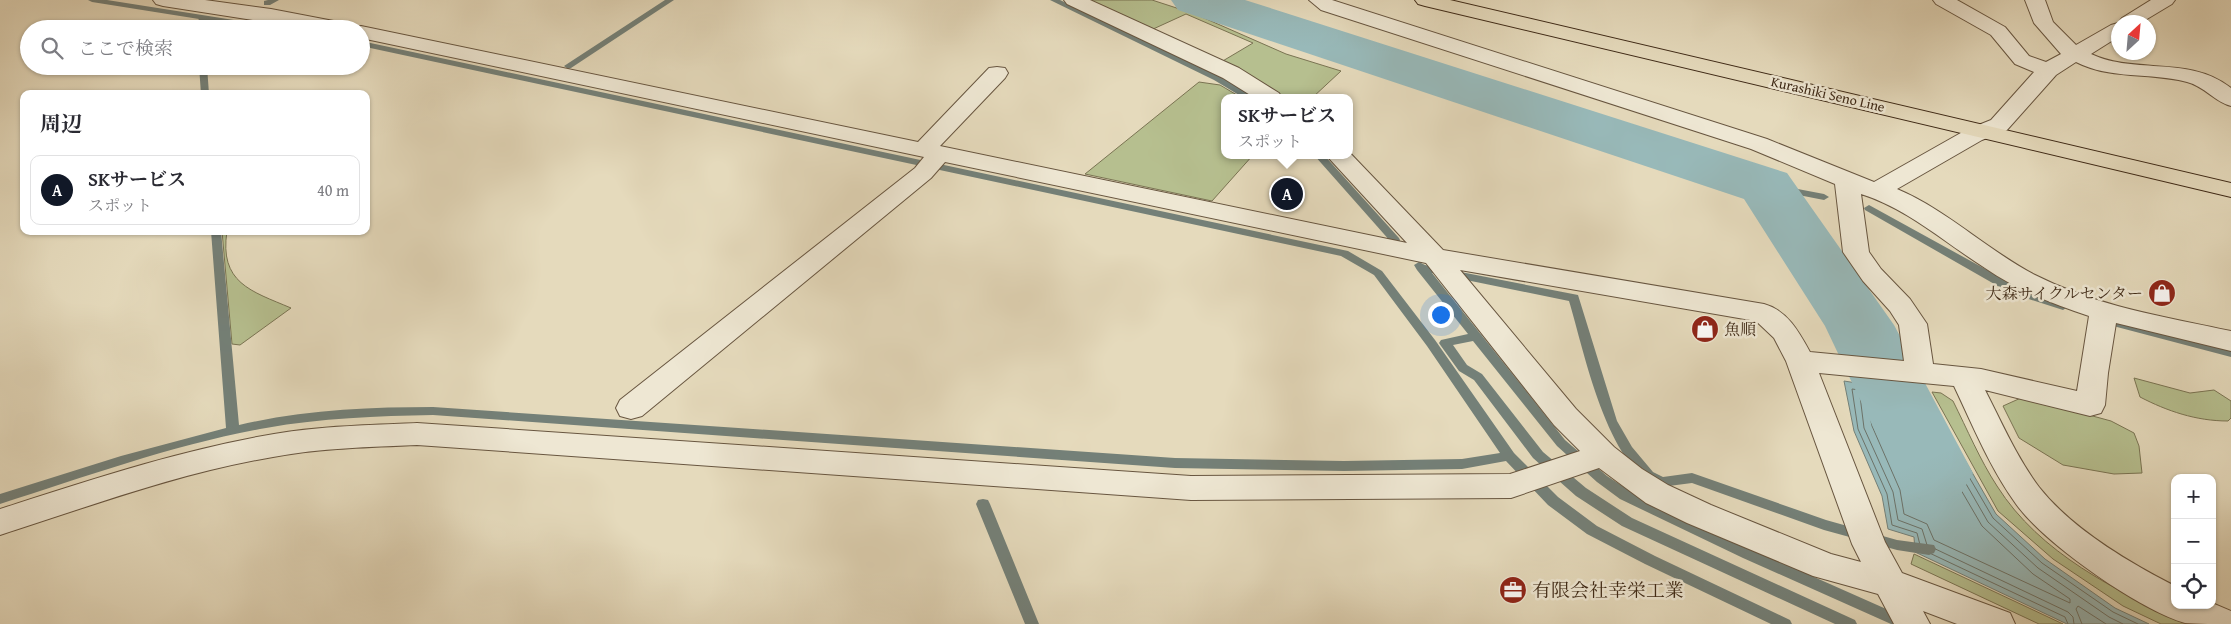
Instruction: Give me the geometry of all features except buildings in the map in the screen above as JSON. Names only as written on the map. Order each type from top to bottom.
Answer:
[{"type":"main road","name":"Kurashiki Seno Line","points":[[1425,0],[2231,190]]},
{"type":"street","points":[[163,0],[297,20]]},
{"type":"street","points":[[271,15],[300,0]]},
{"type":"street","points":[[1074,0],[1230,73],[1264,94]]},
{"type":"street","points":[[1319,0],[1328,6],[1759,144],[1807,162],[1847,180],[1878,190],[1902,201],[2005,270],[2103,317],[2231,341]]},
{"type":"street","points":[[1943,0],[1998,31],[2022,60],[2048,70]]},
{"type":"street","points":[[2036,0],[2041,22],[2075,54],[2110,66],[2181,72],[2218,87],[2231,99]]},
{"type":"street","points":[[2141,15],[2166,0]]},
{"type":"street","points":[[1878,190],[1974,136],[1999,125],[2048,70],[2111,33]]},
{"type":"street","points":[[370,34],[932,151],[1444,269],[1764,313],[1786,332],[1800,361],[1864,534],[1902,606]]},
{"type":"street","points":[[631,408],[923,173],[932,151],[997,73]]},
{"type":"street","points":[[1342,159],[1444,269],[1598,456],[1657,494],[1699,514],[1824,566],[1902,606],[1997,624]]},
{"type":"street","points":[[1847,180],[1856,252],[1872,275],[1900,305],[1913,324],[1910,371]]},
{"type":"street","points":[[1800,361],[1964,377],[2008,385],[2090,405],[2093,373],[2103,317]]},
{"type":"street","points":[[1964,377],[1992,435],[2028,497],[2060,529],[2083,548],[2145,588],[2171,601]]},
{"type":"street","points":[[0,522],[152,472],[274,445],[342,437],[417,434],[1191,488],[1511,486],[1598,456]]},
{"type":"street","points":[[2189,609],[2223,624]]},
{"type":"green space","points":[[1087,0],[1152,0],[1195,14],[1286,54],[1341,71],[1316,94],[1274,94],[1221,62],[1253,43],[1186,14],[1151,30]]},
{"type":"green space","points":[[1199,82],[1220,85],[1235,94],[1221,94],[1221,159],[1249,159],[1212,201],[1085,174]]},
{"type":"green space","points":[[222,235],[227,235],[228,263],[233,274],[241,283],[263,296],[291,308],[240,345],[232,344]]},
{"type":"green space","points":[[2134,378],[2190,393],[2214,390],[2231,401],[2231,418],[2228,421],[2216,421],[2193,417],[2161,407],[2140,397]]},
{"type":"green space","points":[[1932,392],[1941,393],[1953,401],[1979,455],[1997,486],[2015,510],[2035,531],[2057,551],[2081,568],[2133,598],[2186,624],[2161,624],[2123,606],[2053,559],[1998,511]]},
{"type":"green space","points":[[2023,397],[2111,421],[2134,433],[2139,446],[2142,473],[2114,474],[2063,465],[2019,438],[2003,406]]},
{"type":"green space","points":[[1914,554],[2063,624],[2039,624],[1911,564]]},
{"type":"water","points":[[1844,381],[1927,394],[1996,514],[2045,559],[2115,608],[2149,624],[2067,624],[1915,552],[1914,537],[1888,529],[1882,496],[1854,431]]},
{"type":"waterway","points":[[92,0],[205,18]]},
{"type":"waterway","points":[[267,3],[275,0]]},
{"type":"waterway","points":[[568,66],[670,0]]},
{"type":"waterway","points":[[1054,0],[1217,78],[1244,94]]},
{"type":"waterway","points":[[1195,0],[1766,186],[1859,325],[1933,473]]},
{"type":"waterway","points":[[205,18],[221,20]]},
{"type":"waterway","points":[[370,45],[1344,253],[1378,273],[1431,343],[1509,456]]},
{"type":"waterway","points":[[204,75],[205,90]]},
{"type":"waterway","points":[[1323,159],[1395,240]]},
{"type":"waterway","points":[[1766,186],[1824,197]]},
{"type":"waterway","points":[[1869,208],[2014,290],[2063,306]]},
{"type":"waterway","points":[[216,235],[233,430]]},
{"type":"waterway","points":[[1421,268],[1574,298],[1611,421],[1627,450],[1648,475],[1661,482],[1692,478],[1824,525],[1897,545],[1929,549]]},
{"type":"waterway","points":[[1421,268],[1561,443],[1602,479],[1625,495],[1748,554],[1906,624]]},
{"type":"waterway","points":[[2102,319],[2231,353]]},
{"type":"waterway","points":[[1475,337],[1445,343],[1463,368],[1478,377],[1538,455],[1581,492],[1627,522],[1850,624]]},
{"type":"waterway","points":[[233,430],[314,417],[433,411],[1175,463],[1344,466],[1462,464],[1509,456]]},
{"type":"waterway","points":[[0,499],[152,452],[233,430]]},
{"type":"waterway","points":[[1509,456],[1553,501],[1592,530],[1650,560],[1785,624]]},
{"type":"waterway","points":[[983,504],[1032,624]]},
{"type":"place","name":"SKサービス","points":[[1287,194]]},
{"type":"place","name":"大森サイクルセンター","points":[[2162,293]]},
{"type":"place","name":"魚順","points":[[1705,329]]},
{"type":"place","name":"有限会社幸栄工業","points":[[1513,590]]}]
